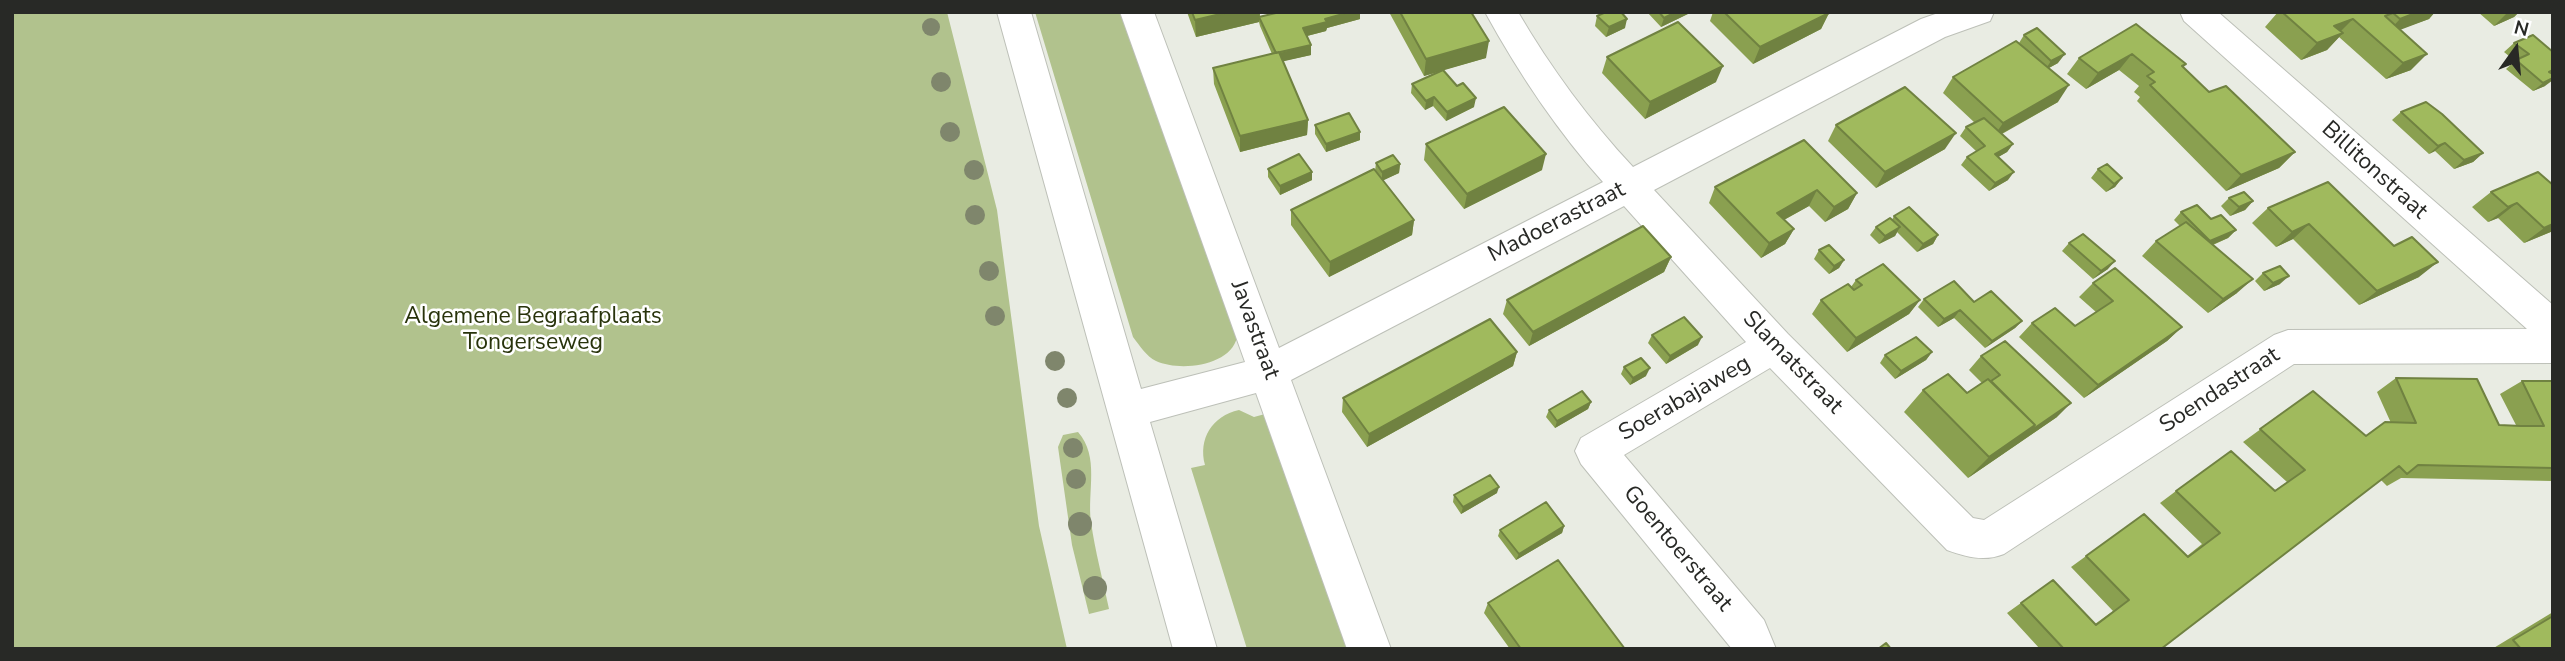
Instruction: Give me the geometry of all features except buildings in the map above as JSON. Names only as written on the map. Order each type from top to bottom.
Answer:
[{"type":"street","points":[[1014,12],[1195,649]]},
{"type":"street","name":"Javastraat","points":[[1137,12],[1369,649]]},
{"type":"street","name":"Slamatstraat","points":[[1501,12],[1544,80],[1595,150],[1627,187],[1774,346],[1962,536]]},
{"type":"street","name":"Madoerastraat","points":[[1128,411],[1270,372],[1933,28],[1978,12]]},
{"type":"street","name":"Billitonstraat","points":[[2196,12],[2553,330]]},
{"type":"street","name":"Soerabajaweg","points":[[1595,451],[1774,346]]},
{"type":"street","name":"Soendastraat","points":[[1962,536],[1989,540],[2288,347],[2553,346]]},
{"type":"street","name":"Goentoerstraat","points":[[1595,451],[1749,635],[1754,649]]},
{"type":"green space","name":"Algemene Begraafplaats Tongerseweg","points":[[12,12],[947,12],[997,210],[1039,526],[1067,649],[12,649]]},
{"type":"green space","points":[[1035,12],[1122,12],[1237,337],[1233,347],[1225,355],[1191,366],[1166,364],[1149,356],[1133,337]]},
{"type":"green space","points":[[1239,410],[1254,417],[1265,414],[1348,649],[1247,649],[1191,468],[1205,465],[1204,446],[1209,430],[1221,417]]},
{"type":"green space","points":[[1078,432],[1085,442],[1091,463],[1091,522],[1109,609],[1089,614],[1072,545],[1058,447],[1063,435]]}]
